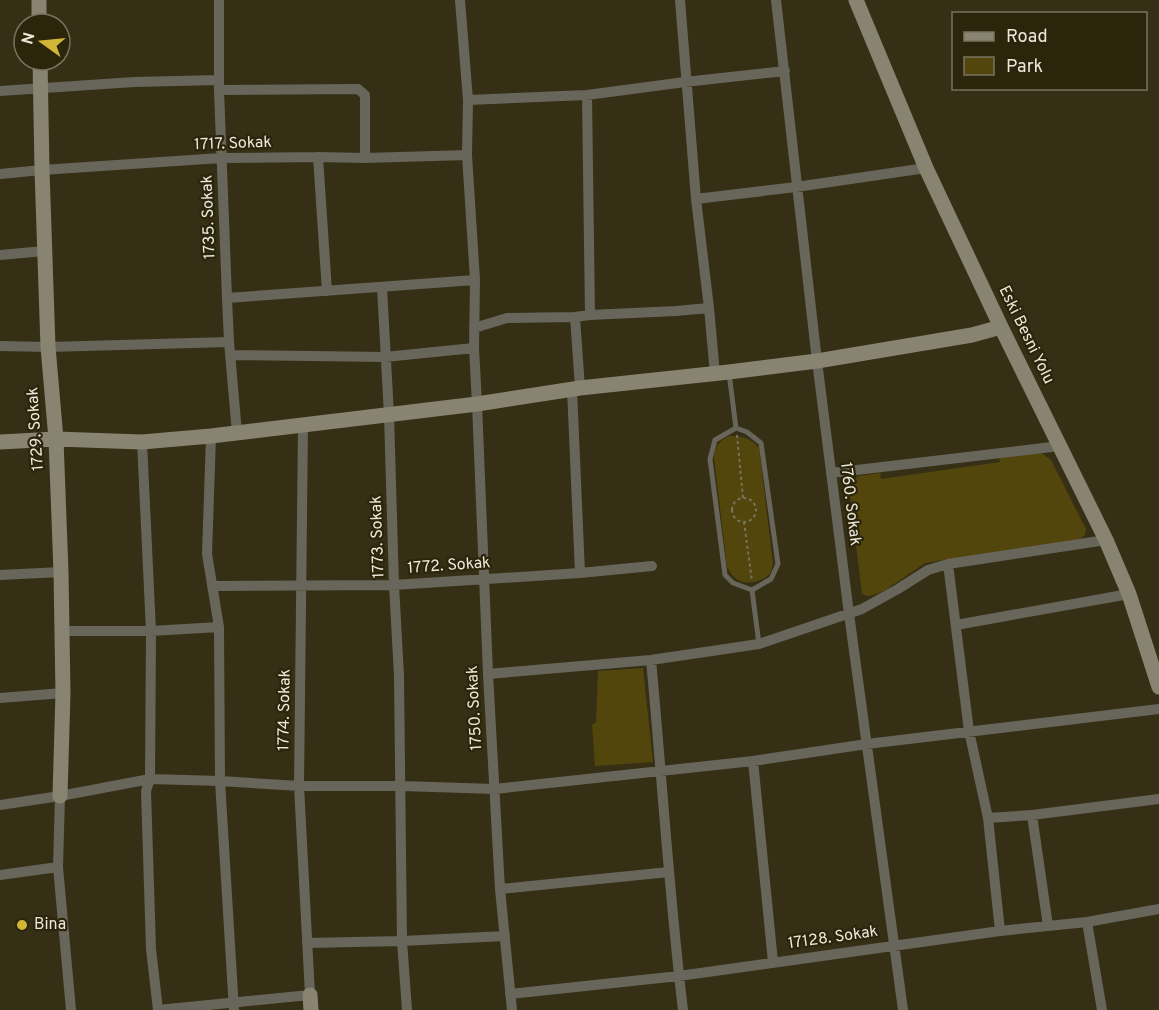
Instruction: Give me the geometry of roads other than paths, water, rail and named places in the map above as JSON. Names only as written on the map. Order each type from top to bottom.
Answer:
[{"type":"street","name":"1735. Sokak","points":[[219,0],[219,85],[228,342],[237,433]]},
{"type":"street","name":"1750. Sokak","points":[[460,0],[468,100],[467,155],[475,280],[474,348],[483,579],[500,889],[512,1010]]},
{"type":"street","points":[[680,0],[696,199],[709,308],[722,373]]},
{"type":"street","name":"1760. Sokak","points":[[776,0],[831,473],[903,1010]]},
{"type":"street","name":"Eski Besni Yolu","points":[[856,0],[926,168],[1106,540],[1129,594],[1159,687]]},
{"type":"street","points":[[468,100],[587,96],[785,71]]},
{"type":"street","name":"1729. Sokak","points":[[40,72],[44,250],[48,346],[56,439],[63,631],[60,796]]},
{"type":"street","points":[[0,91],[134,82],[358,89],[365,95],[365,158]]},
{"type":"street","points":[[587,96],[590,315]]},
{"type":"street","name":"1717. Sokak","points":[[0,174],[221,158],[467,155]]},
{"type":"street","points":[[318,157],[327,291]]},
{"type":"street","points":[[696,199],[926,168]]},
{"type":"street","points":[[0,255],[44,250]]},
{"type":"street","points":[[227,298],[475,280]]},
{"type":"street","name":"1773. Sokak","points":[[382,288],[399,676],[402,941],[407,1010]]},
{"type":"street","points":[[474,328],[507,318],[709,308]]},
{"type":"street","points":[[575,316],[580,573]]},
{"type":"street","points":[[0,442],[56,439],[142,442],[211,436],[477,404],[576,388],[817,361],[972,335],[1001,327]]},
{"type":"street","points":[[0,346],[228,342]]},
{"type":"street","points":[[230,355],[385,357],[474,348]]},
{"type":"street","name":"1774. Sokak","points":[[303,425],[299,786],[310,1002]]},
{"type":"street","points":[[211,436],[207,554],[219,627],[220,781],[233,1006]]},
{"type":"street","points":[[142,442],[151,631],[150,779],[146,791],[151,949],[158,1010],[310,1002]]},
{"type":"street","points":[[831,473],[1059,446]]},
{"type":"street","points":[[488,674],[651,660],[759,644],[862,609],[928,570],[948,564],[1106,540]]},
{"type":"street","points":[[948,564],[969,731],[988,818],[1000,931]]},
{"type":"street","name":"1772. Sokak","points":[[212,586],[394,585],[652,566]]},
{"type":"street","points":[[0,575],[61,572]]},
{"type":"street","points":[[956,625],[1129,594]]},
{"type":"street","points":[[63,631],[151,631],[219,627]]},
{"type":"street","points":[[651,660],[683,1010]]},
{"type":"street","points":[[0,698],[63,693]]},
{"type":"street","points":[[0,805],[150,779],[299,786],[495,789],[753,761],[867,744],[1159,709]]},
{"type":"street","points":[[753,761],[773,962]]},
{"type":"street","points":[[60,796],[58,867],[70,1010]]},
{"type":"street","points":[[988,818],[1032,815],[1159,799]]},
{"type":"street","points":[[1032,815],[1047,926]]},
{"type":"street","points":[[0,875],[58,867]]},
{"type":"street","points":[[500,889],[669,872]]},
{"type":"street","name":"17128. Sokak","points":[[510,994],[679,976],[894,945],[1087,922],[1159,909]]},
{"type":"street","points":[[1087,922],[1102,1010]]},
{"type":"street","points":[[307,943],[505,936]]},
{"type":"lane","points":[[722,373],[736,428]]},
{"type":"lane","points":[[736,428],[747,432],[761,443],[778,564],[771,579],[752,590],[733,583],[725,575],[710,459],[715,440],[736,428]]},
{"type":"lane","points":[[752,590],[759,644]]},
{"type":"place","name":"Bina","points":[[22,925]]}]
